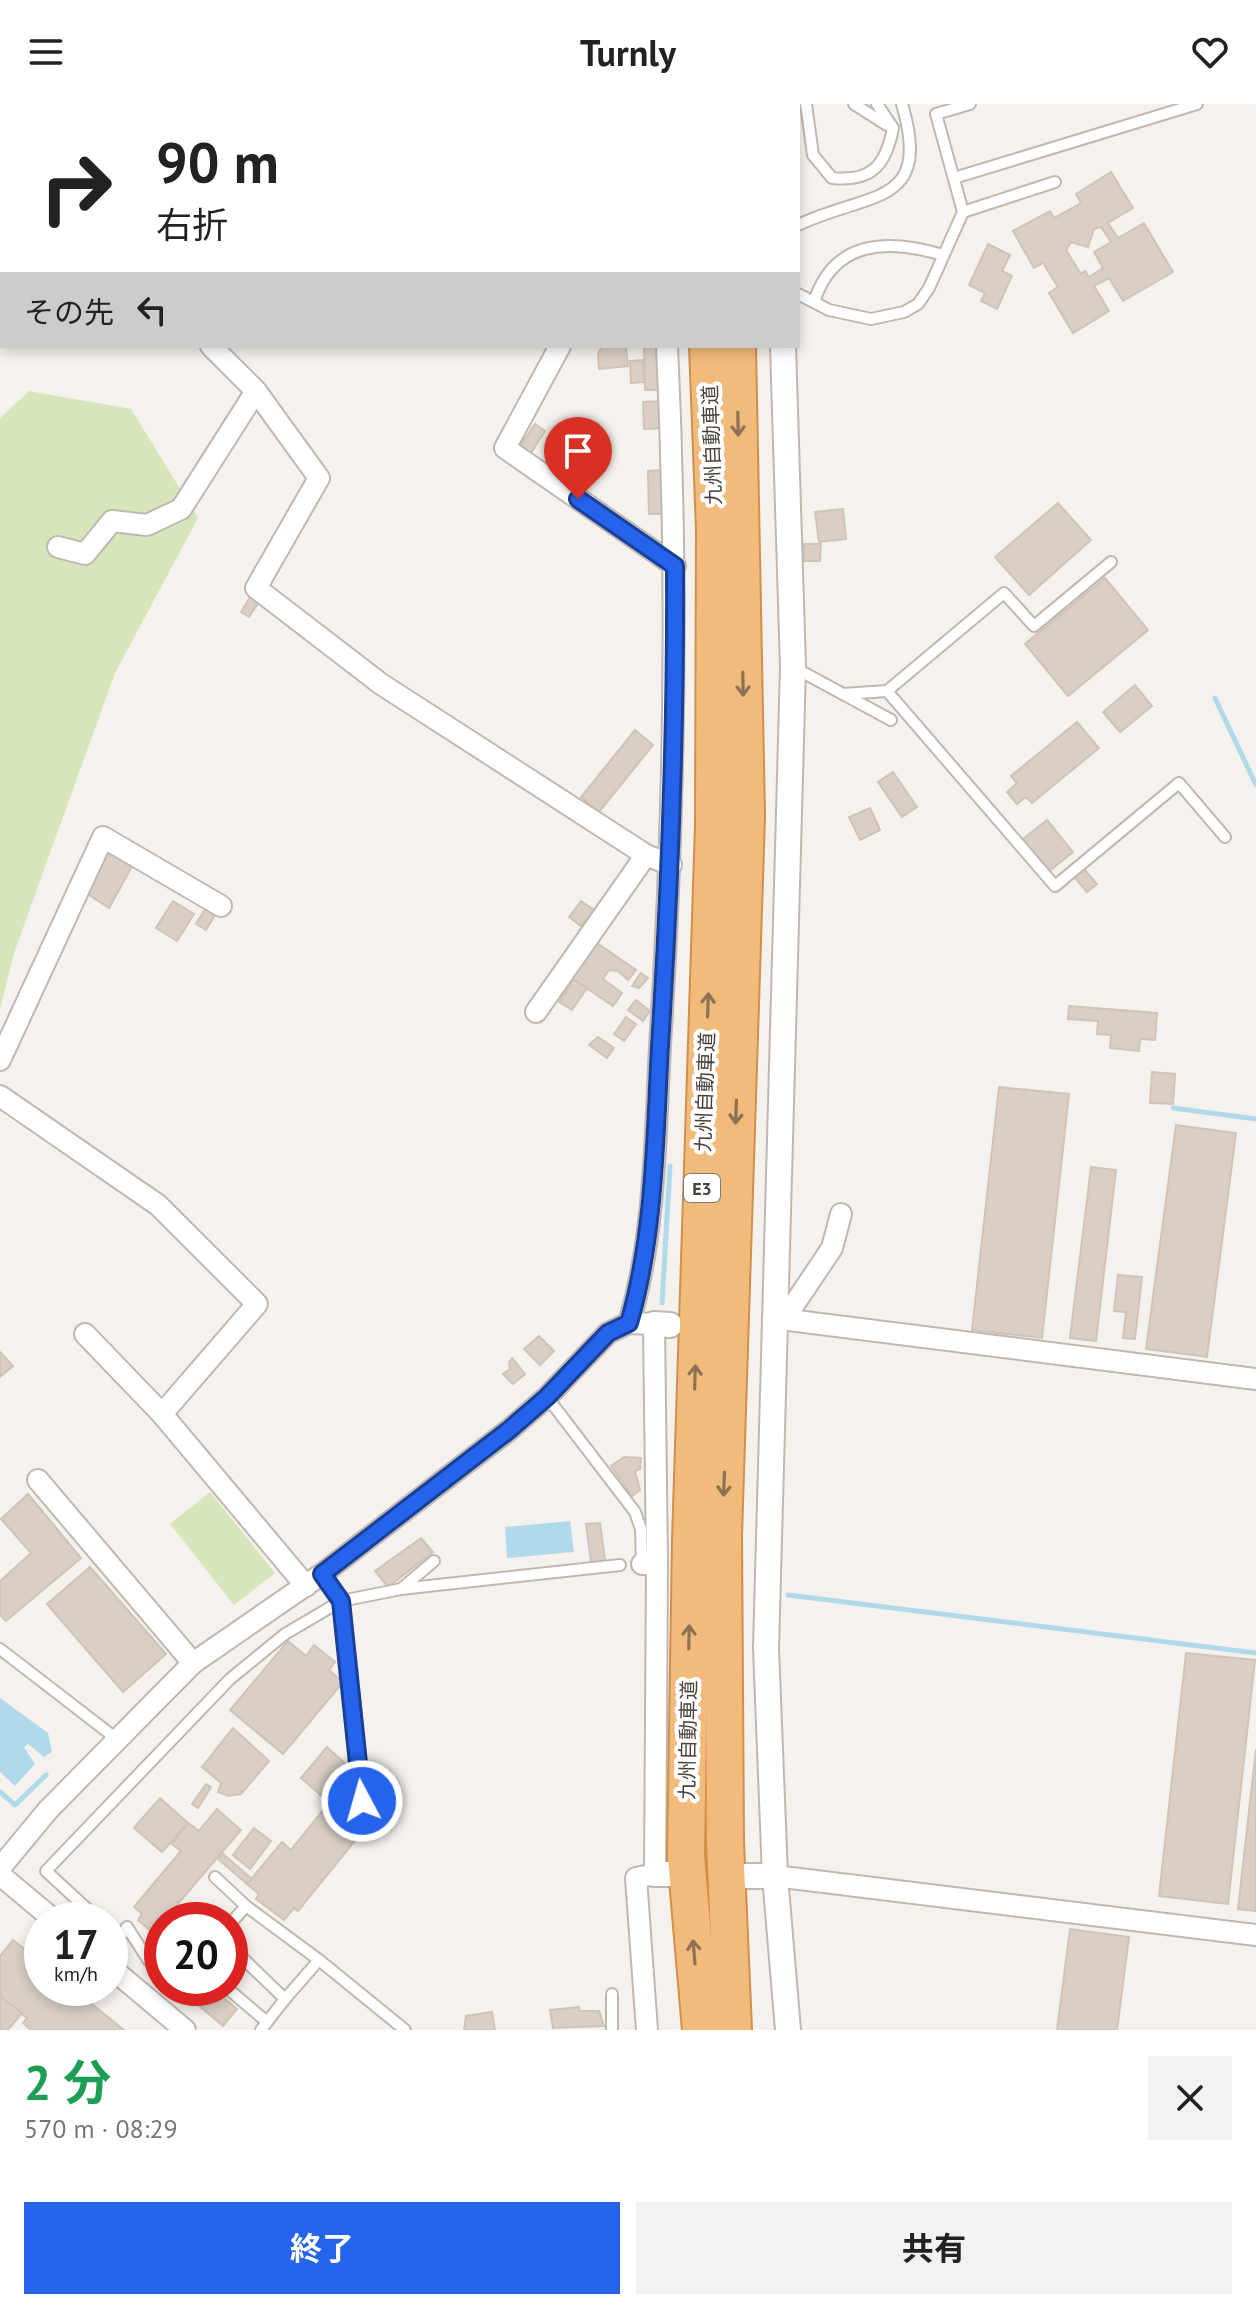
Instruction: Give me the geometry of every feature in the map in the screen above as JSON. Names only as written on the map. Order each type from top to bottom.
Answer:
[{"type":"highway","name":"九州自動車道","points":[[701,2030],[686,1856],[692,1509],[714,825],[715,529],[708,348]]},
{"type":"highway","name":"九州自動車道","points":[[733,2030],[725,1842],[723,1535],[746,816],[737,348]]},
{"type":"street","points":[[213,348],[256,391],[319,478],[256,588],[381,684],[646,855],[671,865]]},
{"type":"street","points":[[559,348],[505,448],[675,566]]},
{"type":"street","points":[[647,2030],[636,1878],[664,1874],[649,1564],[651,1324],[638,1292],[651,1199],[671,865],[675,566],[667,348]]},
{"type":"street","points":[[783,348],[793,667],[766,1648],[775,1876],[788,2030]]},
{"type":"street","points":[[58,547],[85,554],[112,521],[147,525],[181,509],[256,391]]},
{"type":"street","points":[[0,1060],[103,837],[221,906]]},
{"type":"street","points":[[536,1012],[646,855]]},
{"type":"street","points":[[0,1096],[158,1205],[257,1304],[162,1414]]},
{"type":"street","points":[[776,1321],[832,1248],[841,1214]]},
{"type":"street","points":[[744,1324],[776,1321],[1256,1379]]},
{"type":"street","points":[[0,1868],[48,1810],[193,1663],[314,1580],[547,1397],[608,1333],[651,1324]]},
{"type":"street","points":[[85,1334],[314,1580]]},
{"type":"street","points":[[38,1480],[193,1663]]},
{"type":"street","points":[[0,1875],[32,1902]]},
{"type":"street","points":[[742,1876],[775,1876],[1256,1935]]},
{"type":"street","points":[[128,1982],[185,2030]]},
{"type":"lane","points":[[806,104],[813,155],[832,178],[852,180],[871,172],[887,155],[893,128],[877,104]]},
{"type":"lane","points":[[854,104],[893,128]]},
{"type":"lane","points":[[800,224],[896,188],[911,163],[912,136],[902,104]]},
{"type":"lane","points":[[800,295],[829,310],[871,319],[904,312],[918,304],[963,212],[936,114],[970,104]]},
{"type":"lane","points":[[954,178],[1197,104]]},
{"type":"lane","points":[[963,212],[1055,182]]},
{"type":"lane","points":[[814,302],[826,272],[853,254],[889,244],[943,255]]},
{"type":"lane","points":[[843,694],[887,691],[1004,593],[1034,626],[1111,562]]},
{"type":"lane","points":[[793,667],[891,720]]},
{"type":"lane","points":[[887,691],[1055,886],[1179,783],[1225,837]]},
{"type":"lane","points":[[547,1397],[635,1512],[649,1564]]},
{"type":"lane","points":[[401,1589],[434,1561]]},
{"type":"lane","points":[[80,1902],[46,1871],[230,1679],[285,1634],[341,1601],[401,1589],[620,1565]]},
{"type":"lane","points":[[314,1580],[341,1601],[365,1829]]},
{"type":"lane","points":[[0,1649],[118,1740]]},
{"type":"lane","points":[[215,1877],[242,1902]]},
{"type":"lane","points":[[248,1907],[405,2030]]},
{"type":"lane","points":[[128,1929],[144,1953]]},
{"type":"lane","points":[[245,2006],[264,2026],[319,1960]]},
{"type":"lane","points":[[248,1963],[285,1999]]},
{"type":"lane","points":[[612,1994],[612,2030]]},
{"type":"green space","points":[[29,391],[131,409],[198,518],[115,673],[14,953],[0,1009],[0,418]]},
{"type":"green space","points":[[210,1492],[275,1573],[234,1605],[170,1524]]},
{"type":"water","points":[[570,1521],[574,1552],[507,1558],[505,1527]]},
{"type":"water","points":[[0,1698],[48,1733],[52,1752],[44,1757],[28,1744],[24,1747],[35,1764],[15,1786],[0,1772]]},
{"type":"building","points":[[1111,172],[1133,208],[1108,223],[1118,238],[1144,223],[1173,272],[1123,301],[1109,278],[1094,286],[1109,311],[1073,333],[1049,293],[1058,287],[1043,263],[1034,268],[1013,231],[1050,211],[1054,218],[1081,203],[1076,194]],"holes":[[[1101,227],[1111,242],[1094,252],[1103,268],[1089,277],[1085,271],[1081,274],[1066,250],[1071,242],[1088,247],[1094,229]]]},
{"type":"building","points":[[988,244],[1010,255],[1002,271],[1012,276],[997,309],[981,301],[985,293],[969,285]]},
{"type":"building","points":[[601,348],[626,348],[628,366],[599,369],[598,354]]},
{"type":"building","points":[[644,348],[658,348],[659,390],[645,390]]},
{"type":"building","points":[[643,360],[644,382],[631,383],[630,361]]},
{"type":"building","points":[[664,401],[665,428],[644,429],[643,402]]},
{"type":"building","points":[[535,424],[545,431],[531,453],[520,446]]},
{"type":"building","points":[[666,470],[666,514],[649,514],[648,471]]},
{"type":"building","points":[[1058,503],[1091,540],[1029,595],[995,557]]},
{"type":"building","points":[[843,509],[846,539],[819,542],[815,512]]},
{"type":"building","points":[[804,544],[821,544],[820,561],[804,561]]},
{"type":"building","points":[[1105,578],[1148,630],[1068,696],[1025,644]]},
{"type":"building","points":[[252,594],[261,599],[249,617],[241,612]]},
{"type":"building","points":[[1135,685],[1152,706],[1120,732],[1103,712]]},
{"type":"building","points":[[1077,722],[1099,748],[1032,803],[1026,797],[1017,804],[1007,792],[1017,783],[1011,776]]},
{"type":"building","points":[[635,730],[653,745],[599,812],[581,797]]},
{"type":"building","points":[[893,772],[917,807],[902,817],[878,782]]},
{"type":"building","points":[[870,808],[880,830],[860,840],[849,817]]},
{"type":"building","points":[[1047,820],[1073,852],[1048,872],[1022,840]]},
{"type":"building","points":[[111,848],[135,861],[109,908],[86,893]]},
{"type":"building","points":[[1084,869],[1097,884],[1087,892],[1074,877]]},
{"type":"building","points":[[173,901],[194,914],[177,941],[156,928]]},
{"type":"building","points":[[581,901],[594,910],[581,926],[569,917]]},
{"type":"building","points":[[207,906],[217,912],[206,930],[196,924]]},
{"type":"building","points":[[597,943],[636,970],[628,980],[618,971],[609,970],[603,979],[622,993],[613,1006],[572,978]]},
{"type":"building","points":[[641,973],[648,978],[639,988],[632,986]]},
{"type":"building","points":[[574,980],[587,988],[572,1010],[559,1002]]},
{"type":"building","points":[[636,1000],[650,1011],[643,1021],[628,1010]]},
{"type":"building","points":[[1069,1006],[1157,1013],[1155,1040],[1140,1039],[1139,1051],[1110,1048],[1111,1035],[1097,1034],[1098,1021],[1068,1019]]},
{"type":"building","points":[[626,1017],[636,1024],[624,1041],[614,1034]]},
{"type":"building","points":[[598,1037],[614,1048],[607,1058],[589,1045]]},
{"type":"building","points":[[1152,1072],[1175,1074],[1173,1104],[1150,1103]]},
{"type":"building","points":[[999,1087],[1069,1094],[1042,1338],[972,1330]]},
{"type":"building","points":[[1176,1125],[1236,1133],[1207,1357],[1146,1349]]},
{"type":"building","points":[[1091,1167],[1116,1170],[1096,1341],[1070,1338]]},
{"type":"building","points":[[1118,1275],[1142,1277],[1135,1339],[1123,1338],[1126,1312],[1114,1311]]},
{"type":"building","points":[[539,1336],[554,1351],[540,1365],[524,1349]]},
{"type":"building","points":[[0,1352],[13,1366],[0,1377]]},
{"type":"building","points":[[512,1358],[525,1374],[513,1384],[503,1374],[510,1369]]},
{"type":"building","points":[[624,1457],[641,1458],[640,1469],[635,1471],[640,1490],[632,1496],[611,1466]]},
{"type":"building","points":[[28,1494],[81,1558],[6,1621],[0,1615],[0,1581],[31,1553],[1,1519]]},
{"type":"building","points":[[600,1523],[605,1560],[591,1562],[586,1524]]},
{"type":"building","points":[[421,1538],[433,1552],[388,1587],[375,1571]]},
{"type":"building","points":[[90,1567],[166,1654],[123,1692],[47,1604]]},
{"type":"building","points":[[288,1641],[306,1656],[314,1645],[335,1662],[329,1670],[343,1682],[283,1754],[230,1710]]},
{"type":"building","points":[[1186,1653],[1255,1660],[1228,1904],[1159,1896]]},
{"type":"building","points":[[233,1728],[269,1761],[241,1794],[228,1796],[218,1792],[221,1783],[202,1767]]},
{"type":"building","points":[[327,1747],[350,1768],[324,1798],[301,1778]]},
{"type":"building","points":[[1256,1749],[1256,1911],[1238,1909]]},
{"type":"building","points":[[206,1784],[211,1787],[198,1808],[192,1804]]},
{"type":"building","points":[[160,1798],[188,1823],[162,1852],[134,1828]]},
{"type":"building","points":[[217,1809],[241,1830],[179,1902],[144,1902],[144,1925],[138,1920],[142,1914],[134,1907],[181,1851],[172,1844],[188,1823],[199,1831]]},
{"type":"building","points":[[324,1809],[358,1837],[298,1911],[294,1908],[284,1920],[256,1899],[259,1894],[247,1884],[282,1842],[291,1850]]},
{"type":"building","points":[[254,1828],[271,1841],[250,1869],[233,1855]]},
{"type":"building","points":[[223,1854],[252,1879],[247,1884],[218,1859]]},
{"type":"building","points":[[1070,1929],[1129,1937],[1117,2030],[1057,2030]]},
{"type":"building","points":[[13,1940],[24,1949],[24,2006],[94,2006],[124,2030],[31,2030],[23,2023],[27,2018],[0,1996],[0,1956]]},
{"type":"building","points":[[0,1996],[22,2013],[8,2030],[0,2030]]},
{"type":"building","points":[[199,2006],[233,2006],[237,2009],[223,2026]]},
{"type":"building","points":[[579,2007],[580,2011],[599,2011],[604,2026],[553,2028],[550,2010]]},
{"type":"building","points":[[492,2012],[495,2030],[464,2030],[466,2016]]},
{"type":"waterway","points":[[1215,698],[1256,785]]},
{"type":"waterway","points":[[1173,1108],[1256,1119]]},
{"type":"waterway","points":[[662,1303],[670,1166]]},
{"type":"waterway","points":[[788,1595],[1256,1653]]},
{"type":"waterway","points":[[0,1792],[15,1805],[46,1775]]},
{"type":"route","points":[[362,1801],[341,1601],[322,1574],[509,1430],[547,1397],[608,1333],[629,1323],[638,1292],[651,1199],[671,865],[676,706],[675,566],[578,499]]}]
